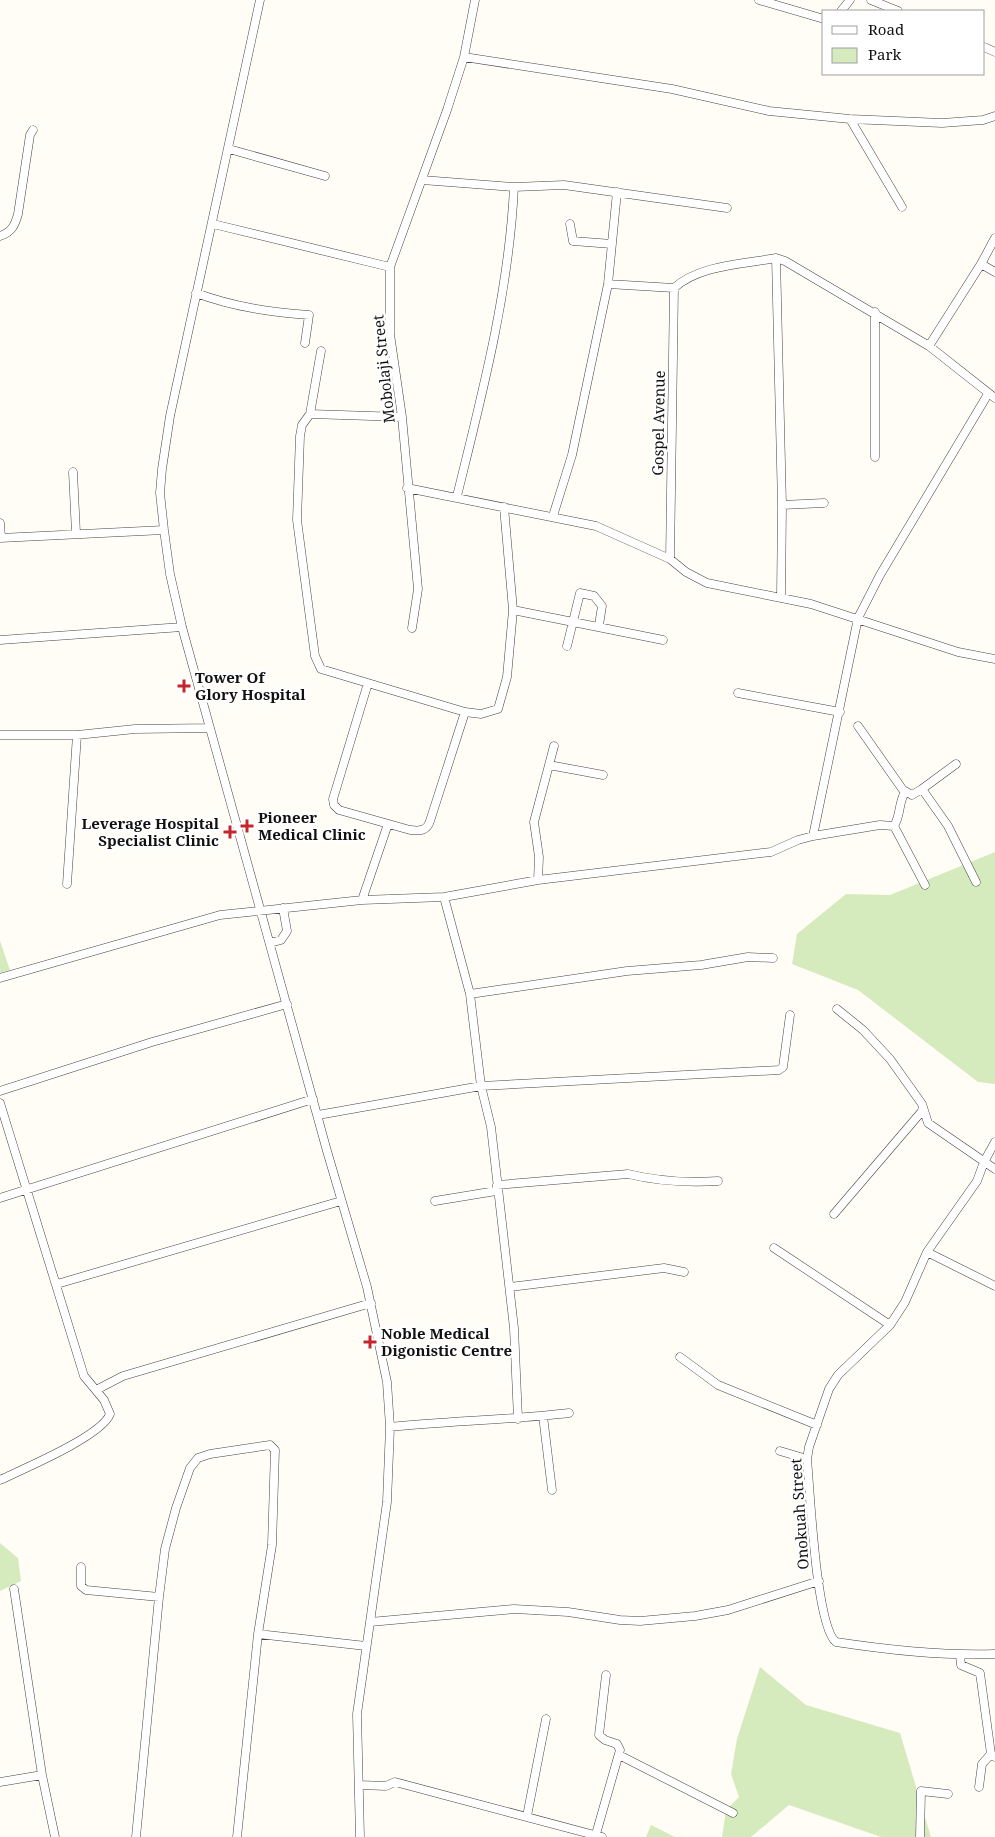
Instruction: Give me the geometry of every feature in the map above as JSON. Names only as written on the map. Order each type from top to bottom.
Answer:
[{"type":"street","points":[[260,0],[214,224],[196,293],[170,416],[160,494],[170,574],[182,627],[371,1303],[387,1382],[390,1427],[387,1502],[357,1714],[360,1837]]},
{"type":"street","name":"Mobolaji Street","points":[[412,628],[418,589],[407,488],[402,417],[390,334],[390,268],[464,57],[475,0]]},
{"type":"street","points":[[759,0],[822,18]]},
{"type":"street","points":[[842,10],[850,0]]},
{"type":"street","points":[[871,0],[896,10]]},
{"type":"street","points":[[464,57],[672,90],[769,111],[850,119],[942,123],[983,120],[995,116]]},
{"type":"street","points":[[850,119],[902,207]]},
{"type":"street","points":[[0,236],[6,234],[14,226],[18,214],[30,135],[33,130]]},
{"type":"street","points":[[229,149],[325,176]]},
{"type":"street","points":[[422,180],[514,187],[564,185],[726,208]]},
{"type":"street","points":[[457,496],[489,366],[512,230],[514,187]]},
{"type":"street","points":[[553,516],[572,455],[608,284],[617,192]]},
{"type":"street","points":[[214,224],[390,268]]},
{"type":"street","points":[[570,224],[573,241],[612,244]]},
{"type":"street","points":[[929,346],[981,264],[995,238]]},
{"type":"street","points":[[608,284],[674,288],[684,278],[718,269],[776,258],[785,261],[875,312],[929,346],[991,396],[880,575],[858,618],[813,836]]},
{"type":"street","points":[[776,258],[782,504],[781,597]]},
{"type":"street","points":[[981,264],[995,272]]},
{"type":"street","name":"Gospel Avenue","points":[[670,559],[674,288]]},
{"type":"street","points":[[196,293],[240,307],[309,315],[305,343]]},
{"type":"street","points":[[875,312],[875,457]]},
{"type":"street","points":[[321,351],[310,414],[302,425],[300,436],[297,520],[315,656],[321,669],[465,712],[492,712],[500,707],[507,676],[513,610],[504,506]]},
{"type":"street","points":[[310,414],[402,417]]},
{"type":"street","points":[[73,472],[76,533]]},
{"type":"street","points":[[407,488],[457,496],[596,526],[670,559],[686,572],[707,583],[781,597],[858,618],[958,652],[995,659]]},
{"type":"street","points":[[782,504],[824,504]]},
{"type":"street","points":[[0,523],[1,538],[164,530]]},
{"type":"street","points":[[567,646],[580,593],[594,596],[602,606],[599,625]]},
{"type":"street","points":[[513,610],[599,625],[663,640]]},
{"type":"street","points":[[0,640],[182,627]]},
{"type":"street","points":[[368,683],[333,802],[339,810],[420,831],[429,825],[465,712]]},
{"type":"street","points":[[738,693],[840,712]]},
{"type":"street","points":[[858,726],[904,792],[912,795],[956,764]]},
{"type":"street","points":[[0,735],[77,735],[135,729],[210,728]]},
{"type":"street","points":[[67,884],[77,735]]},
{"type":"street","points":[[538,880],[539,857],[534,822],[554,746]]},
{"type":"street","points":[[549,765],[603,775]]},
{"type":"street","points":[[922,789],[948,826],[976,882]]},
{"type":"street","points":[[894,826],[900,816],[899,804],[904,792]]},
{"type":"street","points":[[362,900],[388,824]]},
{"type":"street","points":[[0,978],[220,915],[362,900],[444,897],[538,880],[771,852],[798,840],[813,836],[880,825],[894,826]]},
{"type":"street","points":[[894,826],[925,885]]},
{"type":"street","points":[[444,897],[470,994],[482,1086],[491,1127],[496,1185],[510,1287],[518,1419]]},
{"type":"street","points":[[270,943],[281,940],[287,931],[283,908]]},
{"type":"street","points":[[470,994],[627,971],[666,969],[748,957],[773,958]]},
{"type":"street","points":[[0,1091],[152,1042],[287,1004]]},
{"type":"street","points":[[838,1009],[863,1030],[890,1059],[924,1110],[928,1123],[995,1169]]},
{"type":"street","points":[[318,1115],[482,1086],[779,1070],[783,1066],[790,1015]]},
{"type":"street","points":[[0,1198],[313,1099]]},
{"type":"street","points":[[0,1103],[84,1376],[96,1390],[110,1412],[108,1420],[85,1438],[0,1480]]},
{"type":"street","points":[[834,1214],[924,1110]]},
{"type":"street","name":"Onokuah Street","points":[[960,1656],[890,1650],[836,1642],[832,1638],[825,1621],[818,1582],[807,1459],[809,1446],[829,1389],[838,1374],[890,1324],[905,1302],[927,1252],[977,1181],[984,1162],[995,1142]]},
{"type":"street","points":[[496,1185],[628,1174],[648,1179],[692,1183],[718,1181]]},
{"type":"street","points":[[435,1200],[496,1191],[496,1185]]},
{"type":"street","points":[[57,1284],[341,1201]]},
{"type":"street","points":[[774,1248],[890,1324]]},
{"type":"street","points":[[927,1252],[995,1286]]},
{"type":"street","points":[[510,1287],[664,1268],[684,1272]]},
{"type":"street","points":[[96,1390],[123,1376],[371,1303]]},
{"type":"street","points":[[680,1357],[718,1385],[817,1425]]},
{"type":"street","points":[[390,1427],[455,1420],[518,1419],[569,1413]]},
{"type":"street","points":[[543,1416],[552,1490]]},
{"type":"street","points":[[136,1837],[159,1597],[165,1549],[176,1508],[190,1468],[195,1461],[210,1454],[271,1445],[275,1450],[272,1545],[258,1634],[237,1837]]},
{"type":"street","points":[[780,1450],[807,1459]]},
{"type":"street","points":[[81,1567],[81,1586],[86,1590],[159,1597]]},
{"type":"street","points":[[370,1622],[514,1609],[568,1612],[640,1621],[695,1616],[728,1610],[818,1582]]},
{"type":"street","points":[[14,1589],[42,1776],[55,1837]]},
{"type":"street","points":[[258,1634],[366,1646]]},
{"type":"street","points":[[979,1786],[982,1764],[993,1755],[980,1673],[961,1666],[960,1656],[995,1654]]},
{"type":"street","points":[[360,1785],[386,1786],[395,1782],[599,1836],[619,1755],[617,1744],[605,1740],[600,1735],[606,1675]]},
{"type":"street","points":[[527,1816],[546,1719]]},
{"type":"street","points":[[619,1755],[733,1813]]},
{"type":"street","points":[[0,1782],[42,1776]]},
{"type":"street","points":[[920,1837],[921,1791],[948,1794]]},
{"type":"green space","points":[[995,852],[995,1084],[978,1082],[858,990],[792,964],[797,934],[846,894],[890,895]]},
{"type":"green space","points":[[0,941],[10,970],[0,973]]},
{"type":"green space","points":[[0,1543],[18,1558],[21,1581],[0,1591]]},
{"type":"green space","points":[[760,1667],[806,1705],[900,1733],[931,1837],[881,1837],[789,1805],[751,1837],[722,1837],[726,1810],[739,1797],[731,1774],[737,1739]]},
{"type":"green space","points":[[651,1825],[675,1837],[646,1837]]},
{"type":"place","name":"Tower Of Glory Hospital","points":[[184,686]]},
{"type":"place","name":"Pioneer Medical Clinic","points":[[247,826]]},
{"type":"place","name":"Leverage Hospital Specialist Clinic","points":[[230,832]]},
{"type":"place","name":"Noble Medical Digonistic Centre","points":[[370,1342]]}]
